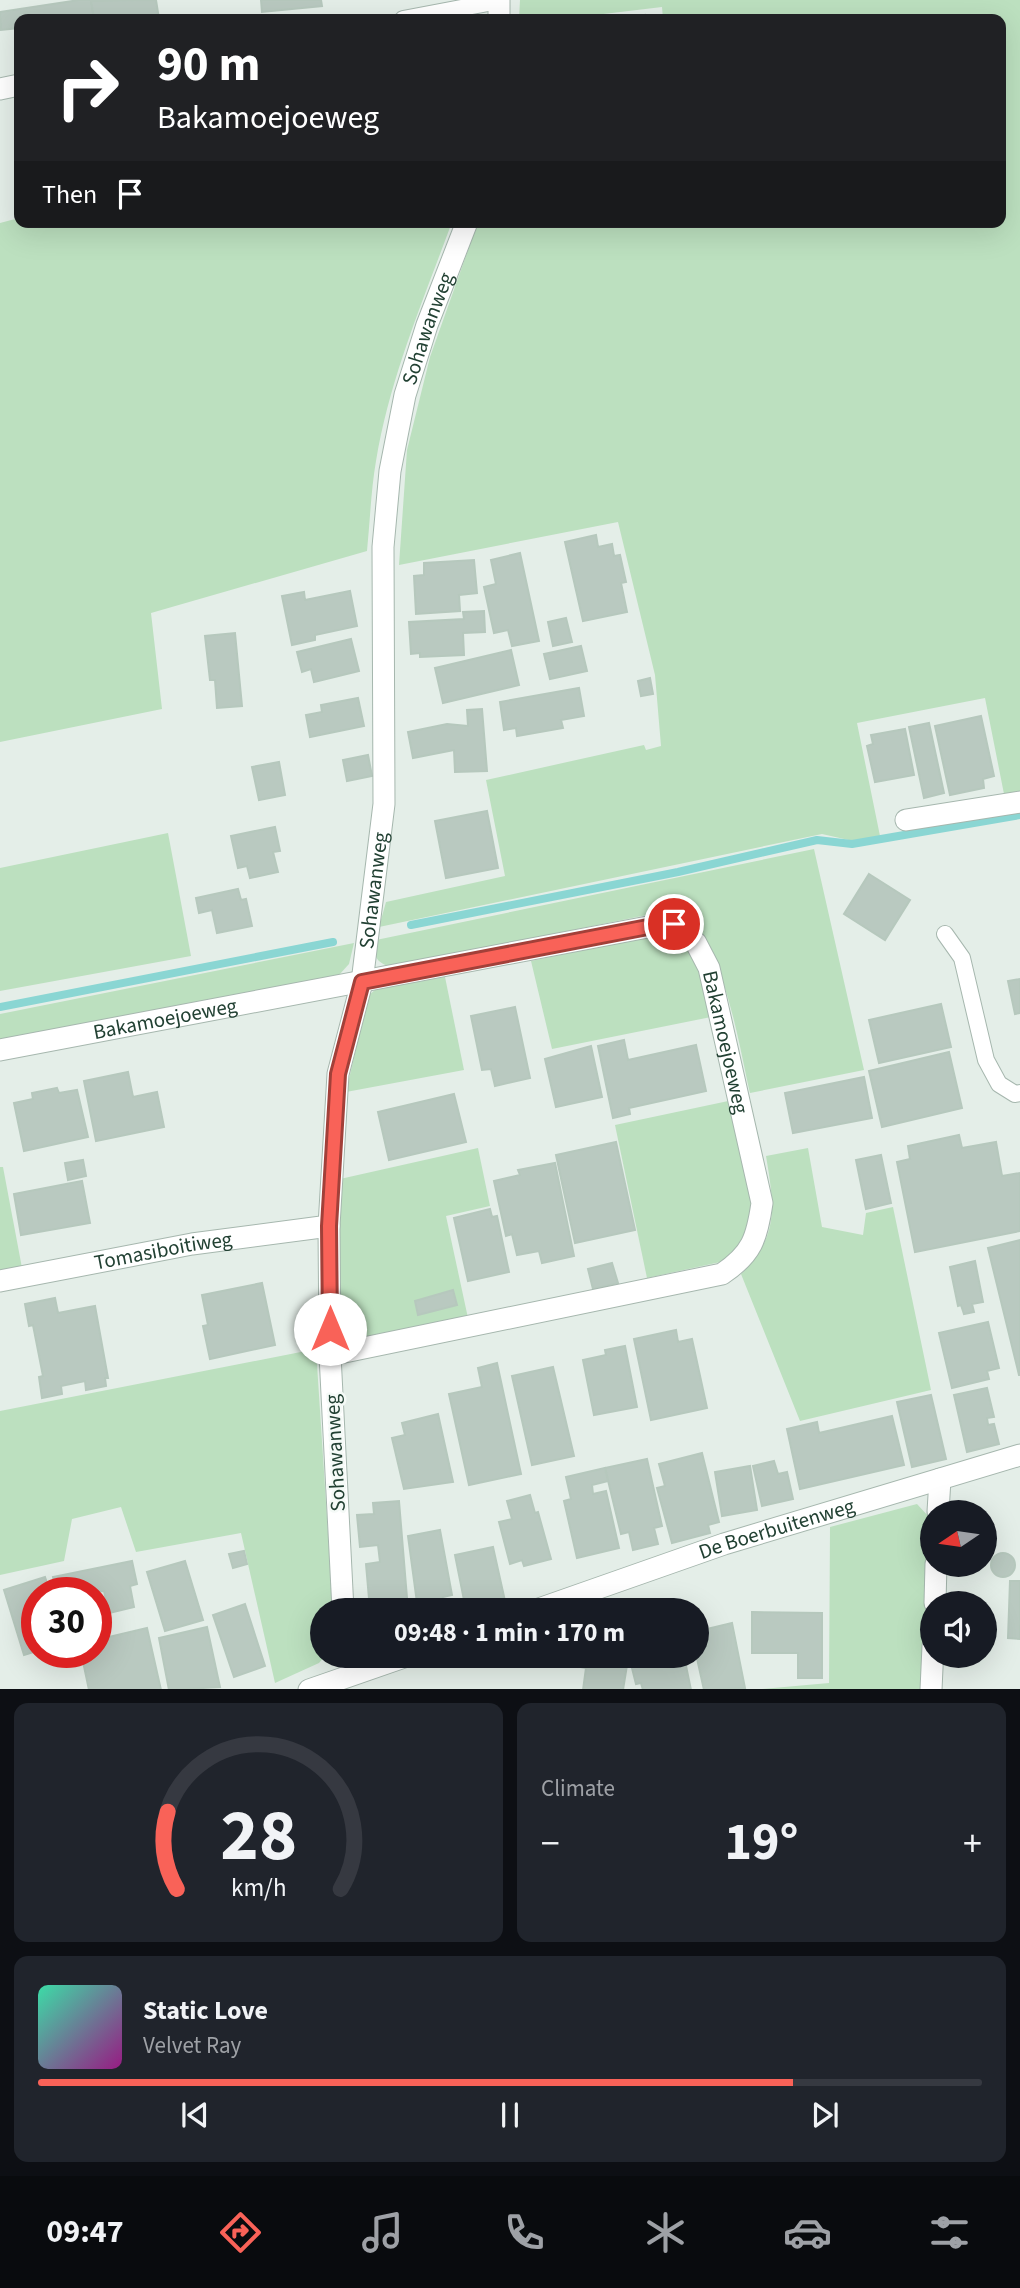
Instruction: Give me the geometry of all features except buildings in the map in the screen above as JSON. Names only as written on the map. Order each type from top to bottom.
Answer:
[{"type":"street","name":"Sohawanweg","points":[[342,1598],[330,1355],[329,1226],[338,1074],[362,982],[384,804],[383,547],[390,471],[405,395],[427,325],[465,228]]},
{"type":"street","points":[[906,820],[1020,802]]},
{"type":"street","name":"Bakamoejoeweg","points":[[0,1050],[653,926],[674,924],[696,943],[709,968],[762,1203],[757,1237],[739,1263],[722,1274],[330,1355]]},
{"type":"street","name":"Tomasiboitiweg","points":[[0,1281],[192,1244],[329,1226]]},
{"type":"street","name":"De Boerbuitenweg","points":[[570,1598],[724,1544],[1020,1455]]},
{"type":"street","points":[[939,1500],[940,1479]]},
{"type":"street","points":[[309,1689],[346,1683],[380,1668]]},
{"type":"street","points":[[931,1689],[932,1668]]},
{"type":"lane","points":[[442,14],[499,7]]},
{"type":"lane","points":[[945,934],[962,958],[986,1060],[999,1084],[1015,1094],[1020,1093]]},
{"type":"green space","points":[[520,0],[1020,0],[1020,791],[1004,794],[985,698],[857,723],[880,836],[853,841],[822,834],[379,927],[386,902],[505,876],[486,780],[644,745],[646,750],[661,746],[655,675],[618,522],[399,565],[407,450],[430,357],[476,228],[1006,228],[1006,14],[663,14],[662,7],[604,14],[519,14]]},
{"type":"green space","points":[[14,219],[14,228],[450,228],[408,340],[382,430],[374,472],[367,551],[151,613],[162,709],[0,742],[0,223]]},
{"type":"green space","points":[[168,833],[191,956],[0,991],[0,868]]},
{"type":"green space","points":[[814,849],[864,1070],[750,1093],[729,1001],[712,952],[701,934],[689,923],[673,917],[647,915],[390,967],[378,960],[375,954],[376,940]]},
{"type":"green space","points":[[656,935],[683,942],[691,951],[702,975],[711,1017],[552,1049],[531,961]]},
{"type":"green space","points":[[354,943],[349,964],[339,975],[0,1043],[0,1014]]},
{"type":"green space","points":[[445,977],[464,1070],[346,1092],[368,996],[376,989]]},
{"type":"green space","points":[[733,1100],[754,1212],[748,1232],[725,1261],[647,1278],[615,1125]]},
{"type":"green space","points":[[478,1148],[490,1206],[446,1216],[468,1318],[355,1340],[344,1335],[336,1317],[340,1179]]},
{"type":"green space","points":[[808,1148],[822,1227],[863,1235],[866,1213],[893,1207],[931,1390],[800,1421],[741,1274],[762,1246],[771,1219],[771,1190],[766,1156]]},
{"type":"green space","points":[[0,1167],[3,1167],[22,1268],[0,1272]]},
{"type":"green space","points":[[316,1349],[332,1598],[310,1598],[310,1667],[275,1683],[241,1533],[136,1552],[121,1507],[72,1519],[64,1561],[0,1575],[0,1411]]},
{"type":"green space","points":[[917,1504],[920,1507],[920,1577],[927,1577],[926,1591],[920,1591],[922,1689],[762,1689],[829,1683],[830,1527]]},
{"type":"waterway","points":[[411,925],[678,872],[817,840],[852,844],[1020,815]]},
{"type":"waterway","points":[[0,1007],[333,942]]},
{"type":"route","points":[[330,1329],[329,1226],[338,1074],[362,982],[674,924]]}]
